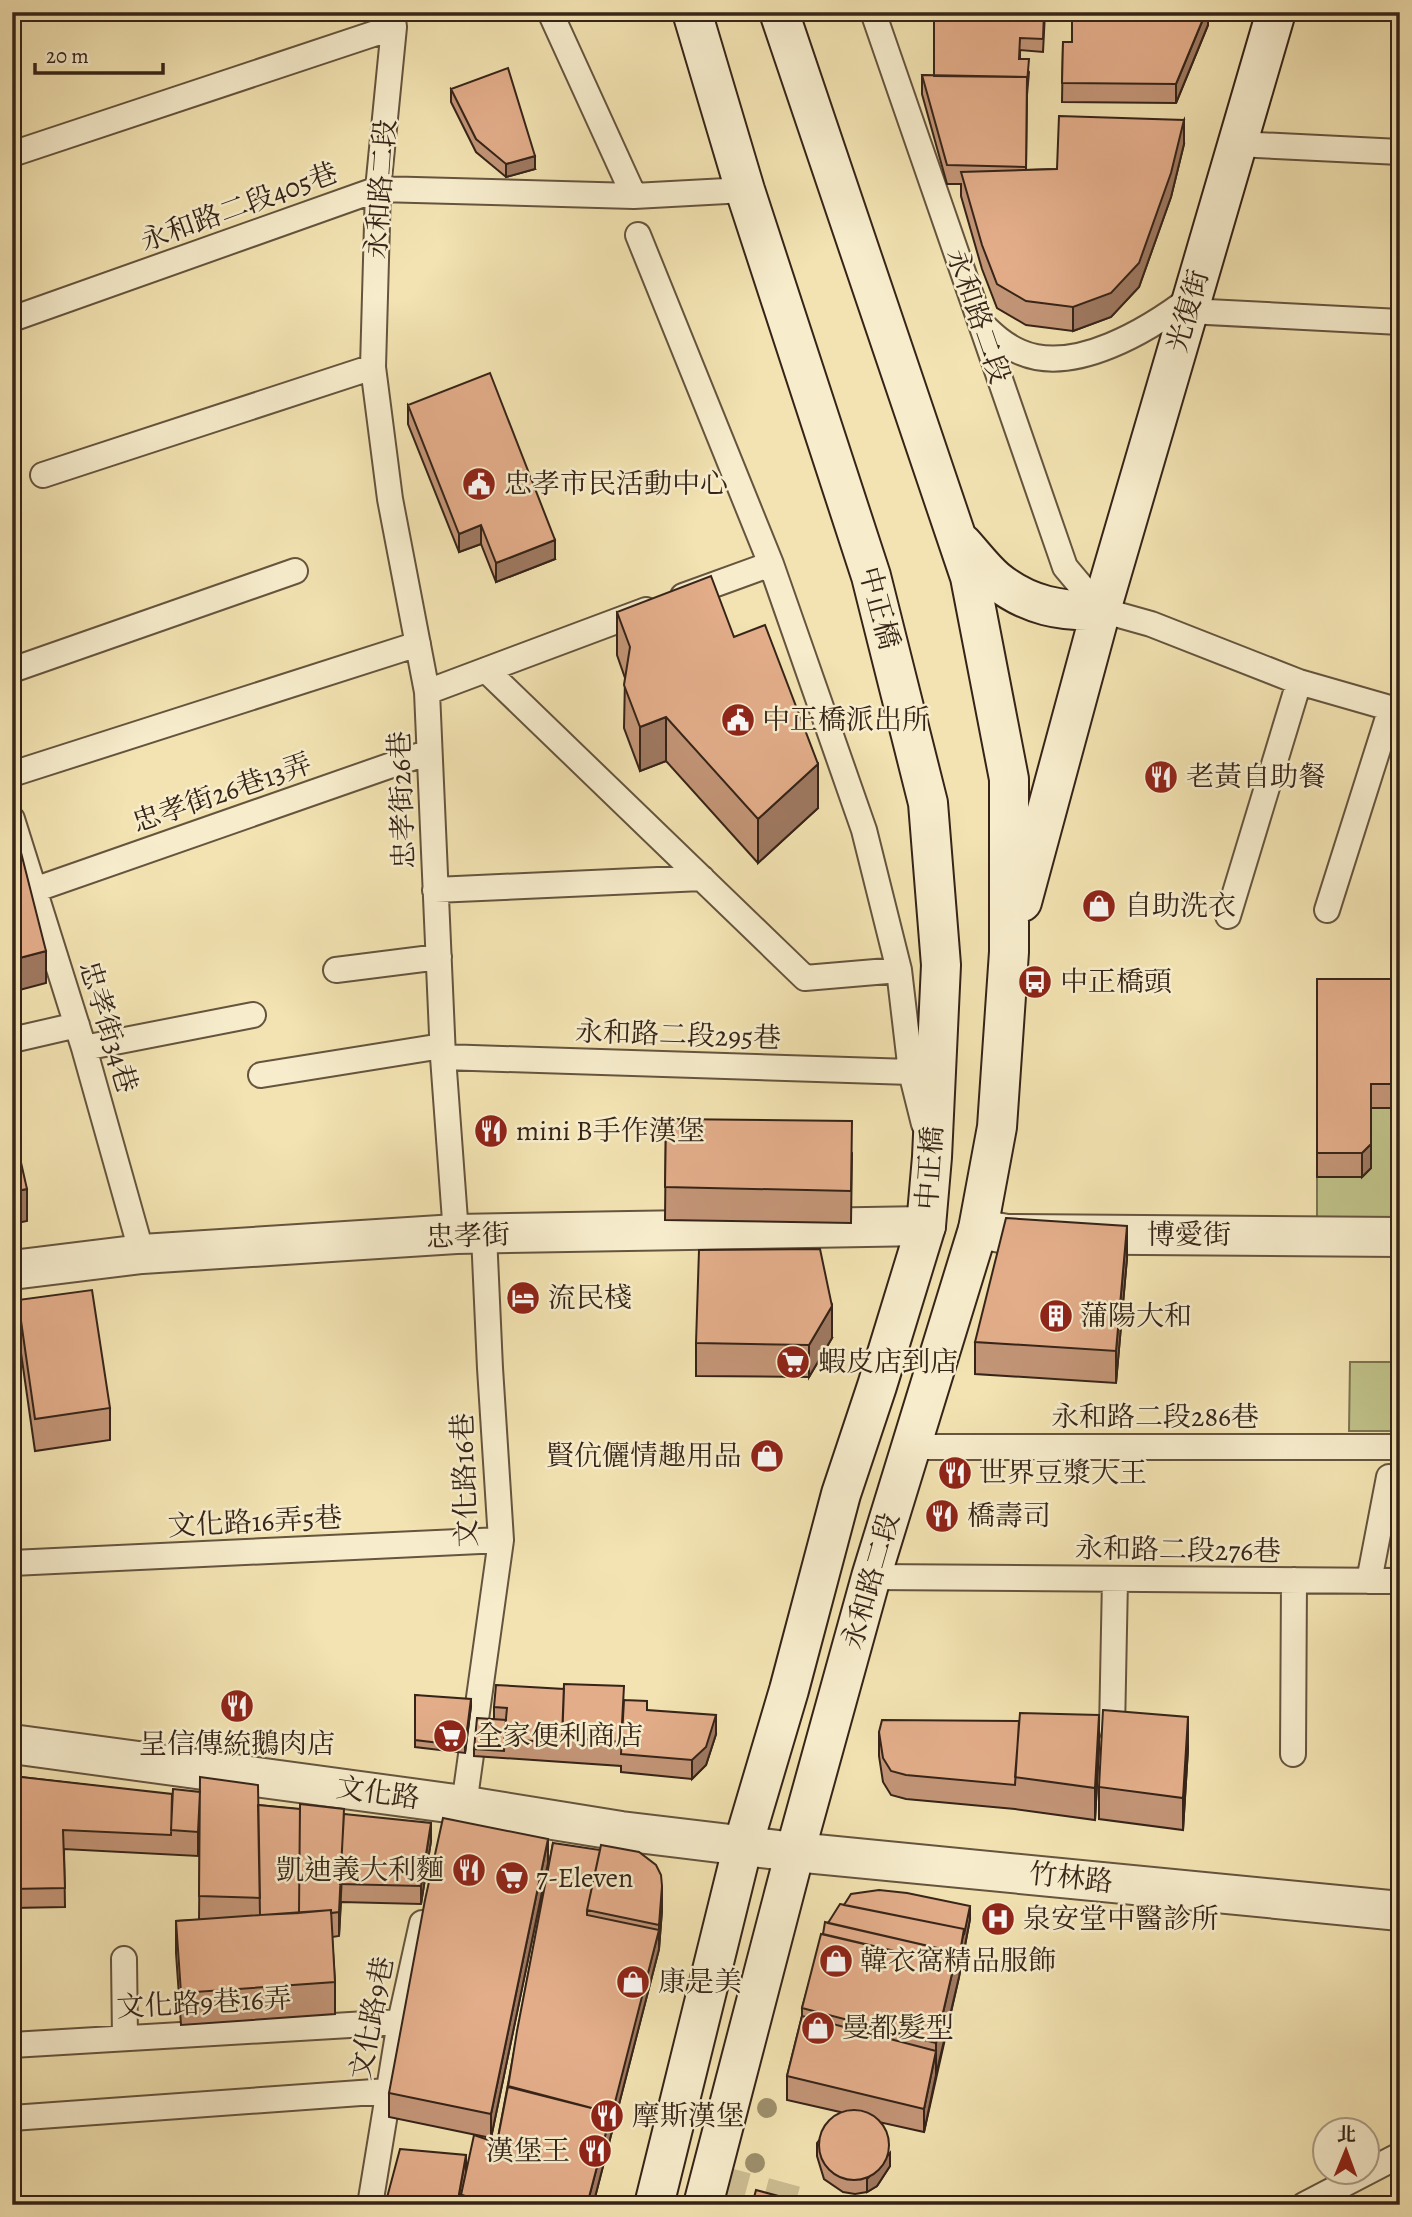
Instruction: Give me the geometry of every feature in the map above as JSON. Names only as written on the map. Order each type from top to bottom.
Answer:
[{"type":"main road","name":"中正橋","points":[[692,12],[745,190],[871,576],[928,803],[941,965],[926,1226]]},
{"type":"main road","points":[[779,12],[970,577],[1009,779],[1009,952]]},
{"type":"main road","name":"光復街","points":[[1009,952],[1101,610],[1276,12]]},
{"type":"main road","points":[[957,538],[996,580],[1031,602],[1072,611],[1101,610]]},
{"type":"main road","name":"永和路二段","points":[[703,2205],[795,1852],[871,1577],[978,1229],[997,1127],[1009,952]]},
{"type":"main road","name":"永和路二段","points":[[654,2205],[743,1845],[789,1690],[841,1494],[926,1226]]},
{"type":"main road","name":"忠孝街","points":[[12,1270],[142,1254],[470,1235],[926,1226]]},
{"type":"main road","name":"博愛街","points":[[978,1229],[1007,1234],[1400,1237]]},
{"type":"main road","name":"文化路","points":[[12,1744],[452,1812],[743,1845]]},
{"type":"main road","name":"竹林路","points":[[743,1845],[1400,1911]]},
{"type":"lane","points":[[550,12],[634,196]]},
{"type":"lane","name":"永和路二段","points":[[873,12],[1065,566],[1101,610]]},
{"type":"lane","points":[[12,154],[393,20]]},
{"type":"lane","name":"永和路二段","points":[[373,367],[378,189],[393,20]]},
{"type":"lane","points":[[1237,144],[1400,152]]},
{"type":"lane","name":"永和路二段405巷","points":[[12,319],[378,189],[634,196],[745,190]]},
{"type":"lane","points":[[638,235],[771,564],[864,830],[899,970],[911,1072],[932,1157]]},
{"type":"lane","points":[[980,322],[1002,342],[1023,354],[1051,358],[1111,347],[1190,304],[1400,322]]},
{"type":"lane","points":[[43,475],[373,367]]},
{"type":"lane","name":"忠孝街26巷","points":[[373,367],[390,499],[427,692],[442,1052],[470,1235]]},
{"type":"lane","points":[[427,692],[771,564]]},
{"type":"lane","points":[[12,670],[295,571]]},
{"type":"lane","points":[[1101,610],[1151,624],[1299,682],[1395,710],[1327,910]]},
{"type":"lane","points":[[12,774],[418,644]]},
{"type":"lane","points":[[486,670],[805,978],[899,970]]},
{"type":"lane","points":[[1228,916],[1299,682]]},
{"type":"lane","name":"忠孝街26巷13弄","points":[[34,890],[429,752]]},
{"type":"lane","name":"忠孝街34巷","points":[[12,819],[80,1037],[142,1254]]},
{"type":"lane","points":[[435,891],[702,878]]},
{"type":"lane","points":[[335,970],[439,957]]},
{"type":"lane","points":[[12,1040],[80,1037],[253,1015]]},
{"type":"lane","name":"永和路二段295巷","points":[[261,1075],[442,1052],[911,1072]]},
{"type":"lane","name":"文化路16巷","points":[[452,1812],[501,1540],[490,1368],[470,1235]]},
{"type":"lane","name":"永和路二段286巷","points":[[911,1447],[1400,1447]]},
{"type":"lane","points":[[1369,1581],[1388,1477]]},
{"type":"lane","name":"文化路16弄5巷","points":[[12,1563],[501,1540]]},
{"type":"lane","name":"永和路二段276巷","points":[[871,1577],[1400,1581]]},
{"type":"lane","points":[[1112,1730],[1115,1579]]},
{"type":"lane","points":[[1293,1754],[1294,1580]]},
{"type":"lane","name":"文化路9巷","points":[[370,2205],[400,2022],[426,1905]]},
{"type":"lane","points":[[124,1959],[125,2037]]},
{"type":"lane","name":"文化路9巷16弄","points":[[12,2045],[400,2022]]},
{"type":"lane","points":[[12,2118],[388,2091]]},
{"type":"lane","points":[[1304,2205],[1400,2155]]},
{"type":"green space","points":[[1371,1108],[1400,1108],[1400,1218],[1317,1217],[1317,1177],[1362,1177]]},
{"type":"green space","points":[[1350,1362],[1400,1362],[1400,1431],[1349,1431]]},
{"type":"building","points":[[934,12],[1044,12],[1043,39],[1020,38],[1019,59],[1029,59],[1027,83],[1027,77],[934,76]]},
{"type":"building","points":[[1072,12],[1206,12],[1176,84],[1062,83],[1063,42],[1072,42]]},
{"type":"building","points":[[508,68],[535,156],[506,164],[476,139],[451,89]]},
{"type":"building","points":[[922,75],[1027,77],[1026,167],[947,165]]},
{"type":"building","points":[[1059,116],[1184,120],[1171,173],[1139,263],[1111,293],[1073,307],[1026,301],[997,284],[982,245],[961,172],[1057,169]]},
{"type":"building","name":"忠孝市民活動中心","points":[[490,373],[555,540],[496,563],[481,525],[459,534],[408,405]]},
{"type":"building","points":[[711,576],[734,637],[765,625],[818,764],[758,819],[666,717],[640,727],[624,685],[630,647],[617,612]]},
{"type":"building","points":[[12,817],[46,951],[12,960]]},
{"type":"building","points":[[1317,979],[1400,979],[1400,1084],[1371,1084],[1371,1144],[1362,1153],[1317,1153]]},
{"type":"building","points":[[666,1119],[852,1121],[851,1191],[665,1187]]},
{"type":"building","points":[[12,1123],[27,1189],[12,1192]]},
{"type":"building","name":"蒲陽大和","points":[[1006,1218],[1127,1226],[1116,1351],[975,1342]]},
{"type":"building","points":[[820,1249],[832,1306],[809,1345],[696,1343],[699,1250]]},
{"type":"building","points":[[92,1290],[110,1408],[35,1419],[18,1300]]},
{"type":"building","points":[[564,1684],[624,1686],[621,1742],[562,1737]]},
{"type":"building","points":[[496,1685],[564,1689],[562,1743],[504,1739],[507,1708],[494,1707]]},
{"type":"building","points":[[415,1695],[471,1699],[465,1746],[415,1740]]},
{"type":"building","points":[[624,1700],[647,1701],[647,1710],[716,1715],[706,1747],[692,1760],[621,1754]]},
{"type":"building","points":[[1103,1710],[1188,1717],[1183,1798],[1099,1787]]},
{"type":"building","points":[[1020,1713],[1099,1715],[1095,1788],[1015,1777]]},
{"type":"building","points":[[477,1718],[506,1720],[504,1751],[474,1749]]},
{"type":"building","points":[[882,1720],[1019,1721],[1015,1785],[906,1775],[891,1771],[883,1758],[879,1732]]},
{"type":"building","points":[[12,1776],[172,1794],[171,1835],[63,1830],[65,1888],[12,1889]]},
{"type":"building","points":[[200,1777],[258,1785],[260,1898],[199,1896]]},
{"type":"building","points":[[173,1789],[200,1792],[198,1832],[171,1830]]},
{"type":"building","points":[[300,1804],[344,1809],[339,1912],[331,1913],[331,1910],[299,1913]]},
{"type":"building","points":[[258,1805],[300,1809],[299,1913],[260,1915]]},
{"type":"building","points":[[344,1814],[431,1823],[421,1886],[340,1884]]},
{"type":"building","points":[[443,1818],[548,1839],[491,2114],[389,2093]]},
{"type":"building","points":[[553,1843],[600,1850],[587,1915],[659,1930],[611,2118],[611,2113],[508,2087]]},
{"type":"building","points":[[601,1845],[639,1852],[656,1865],[662,1886],[659,1925],[587,1910]]},
{"type":"building","points":[[879,1890],[970,1906],[964,1935],[964,1929],[844,1905],[851,1894]]},
{"type":"building","points":[[840,1904],[964,1929],[959,1958],[959,1953],[828,1923]]},
{"type":"building","points":[[331,1910],[335,1982],[181,1993],[176,1921]]},
{"type":"building","points":[[825,1922],[959,1953],[954,1973],[954,1965],[823,1934]]},
{"type":"building","points":[[821,1934],[954,1965],[936,2043],[802,2008]]},
{"type":"building","points":[[802,2016],[936,2051],[924,2109],[787,2076]]},
{"type":"building","points":[[508,2086],[611,2113],[587,2205],[493,2205],[461,2195],[474,2135],[497,2143]]},
{"type":"building","points":[[861,2110],[874,2116],[883,2125],[887,2131],[887,2159],[879,2170],[868,2178],[847,2180],[829,2170],[821,2159],[819,2138],[829,2120],[840,2112]]},
{"type":"building","points":[[400,2149],[466,2155],[459,2194],[493,2205],[385,2205]]},
{"type":"building","points":[[756,2190],[812,2205],[752,2205]]},
{"type":"tunnel","points":[[709,2182],[795,2205]]},
{"type":"place","name":"忠孝市民活動中心","points":[[479,484]]},
{"type":"place","name":"中正橋派出所","points":[[738,720]]},
{"type":"place","name":"老黃自助餐","points":[[1161,777]]},
{"type":"place","name":"自助洗衣","points":[[1099,906]]},
{"type":"place","name":"中正橋頭","points":[[1035,982]]},
{"type":"place","name":"mini B手作漢堡","points":[[491,1131]]},
{"type":"place","name":"流民棧","points":[[523,1298]]},
{"type":"place","name":"蒲陽大和","points":[[1056,1316]]},
{"type":"place","name":"蝦皮店到店","points":[[793,1362]]},
{"type":"place","name":"賢伉儷情趣用品","points":[[767,1456]]},
{"type":"place","name":"世界豆漿大王","points":[[955,1473]]},
{"type":"place","name":"橋壽司","points":[[942,1516]]},
{"type":"place","name":"呈信傳統鵝肉店","points":[[237,1706]]},
{"type":"place","name":"全家便利商店","points":[[450,1736]]},
{"type":"place","name":"凱迪義大利麵","points":[[469,1870]]},
{"type":"place","name":"7-Eleven","points":[[512,1878]]},
{"type":"place","name":"泉安堂中醫診所","points":[[998,1919]]},
{"type":"place","name":"韓衣窩精品服飾","points":[[836,1961]]},
{"type":"place","name":"康是美","points":[[633,1982]]},
{"type":"place","name":"曼都髮型","points":[[818,2028]]},
{"type":"place","name":"摩斯漢堡","points":[[607,2116]]},
{"type":"place","name":"漢堡王","points":[[595,2151]]}]
